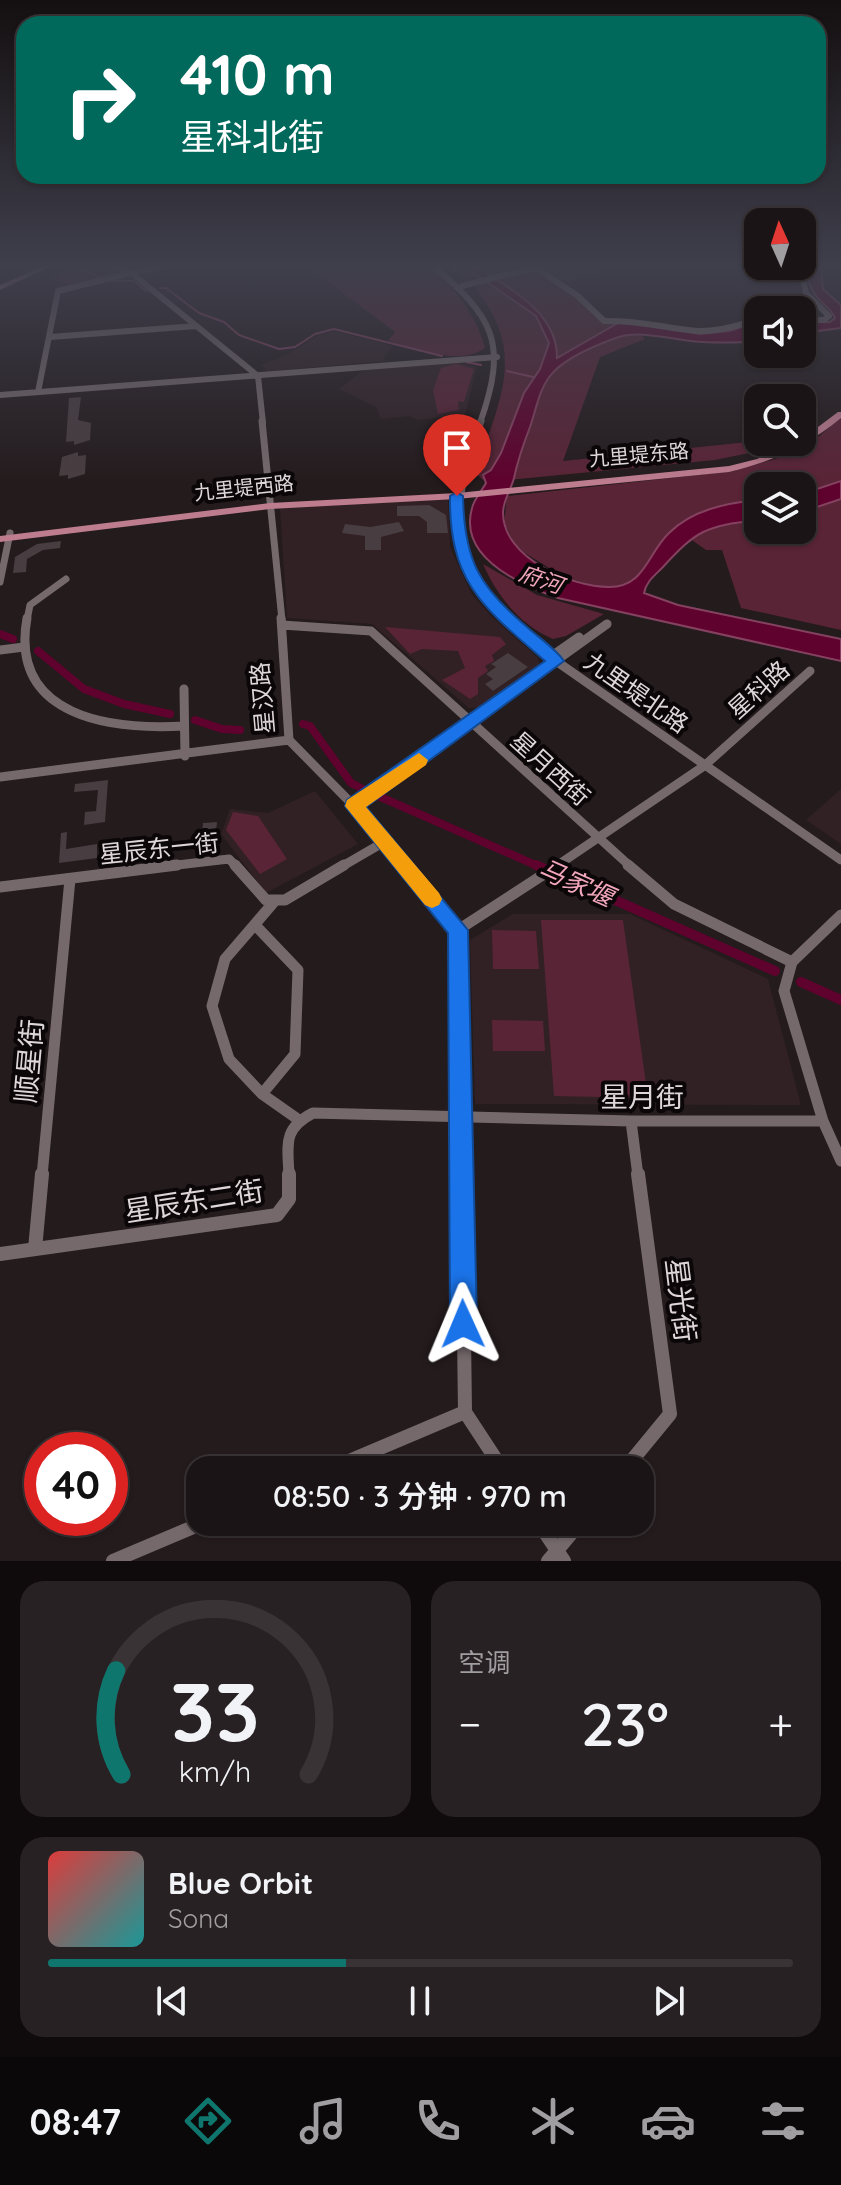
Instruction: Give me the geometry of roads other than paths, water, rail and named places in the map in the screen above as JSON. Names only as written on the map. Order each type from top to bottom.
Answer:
[{"type":"main road","points":[[816,426],[841,407]]},
{"type":"main road","points":[[5,536],[270,504],[457,493],[748,465],[795,449],[841,414]]},
{"type":"main road","name":"九里堤东路","points":[[519,487],[736,463],[764,456]]},
{"type":"street","points":[[38,392],[50,337]]},
{"type":"street","points":[[209,337],[258,376]]},
{"type":"street","name":"九里堤北路","points":[[492,337],[497,357],[485,415],[457,493],[457,531],[463,560],[479,587],[515,628],[556,661],[841,860]]},
{"type":"street","points":[[0,395],[497,357]]},
{"type":"street","name":"星汉路","points":[[258,376],[282,625],[289,740],[354,806],[458,930]]},
{"type":"street","points":[[0,582],[5,536]]},
{"type":"street","points":[[66,579],[30,605],[24,647],[41,690],[83,720],[138,730],[184,726]]},
{"type":"street","points":[[354,806],[471,724],[607,624],[593,627],[556,653],[556,661]]},
{"type":"street","name":"星月西街","points":[[282,625],[371,631],[598,840],[674,904],[792,962]]},
{"type":"street","points":[[0,650],[24,647]]},
{"type":"street","name":"星科路","points":[[458,930],[598,840],[704,766],[810,671]]},
{"type":"street","points":[[184,689],[185,756]]},
{"type":"street","points":[[0,777],[185,756],[289,740]]},
{"type":"street","points":[[384,842],[285,900],[274,902],[225,959],[212,1006],[229,1059],[262,1094],[299,1120],[313,1113],[460,1118]]},
{"type":"street","name":"星辰东一街","points":[[0,887],[229,859],[266,900],[274,902]]},
{"type":"street","name":"顺星街","points":[[35,1249],[70,879]]},
{"type":"street","points":[[841,915],[792,962],[784,991],[823,1121],[841,1161]]},
{"type":"street","points":[[256,926],[298,970],[295,1054],[262,1094]]},
{"type":"street","points":[[458,930],[465,1412],[494,1456]]},
{"type":"street","name":"星月街","points":[[460,1118],[823,1121]]},
{"type":"street","name":"星辰东二街","points":[[0,1254],[277,1215],[289,1199],[288,1135],[299,1120]]},
{"type":"street","name":"星光街","points":[[631,1121],[670,1414],[636,1456]]},
{"type":"street","points":[[361,1456],[465,1412]]},
{"type":"street","points":[[113,1561],[141,1555],[186,1532]]},
{"type":"street","points":[[545,1536],[556,1558],[571,1536]]},
{"type":"water","name":"府河","points":[[546,337],[553,337],[557,358],[594,337],[620,337],[571,359],[546,382],[504,504],[506,529],[514,544],[542,567],[559,575],[594,586],[621,586],[638,575],[662,541],[678,525],[699,513],[744,502],[744,522],[714,528],[694,538],[651,579],[644,593],[678,605],[841,639],[841,661],[558,598],[510,577],[482,554],[473,540],[470,523],[473,505],[486,483],[483,475],[491,470],[501,453],[524,393],[540,369],[549,343]]},
{"type":"water","points":[[661,337],[744,337],[744,342],[703,342]]},
{"type":"water","points":[[841,481],[841,499],[816,507],[816,489]]},
{"type":"waterway","points":[[244,337],[279,349],[295,347],[311,337]]},
{"type":"waterway","points":[[365,337],[442,356]]},
{"type":"waterway","points":[[466,362],[481,365]]},
{"type":"waterway","points":[[507,371],[533,377]]},
{"type":"waterway","name":"马家堰","points":[[0,634],[13,639]]},
{"type":"waterway","name":"马家堰","points":[[38,651],[84,689],[124,704],[170,714]]},
{"type":"waterway","name":"马家堰","points":[[195,720],[222,729],[240,730]]},
{"type":"waterway","name":"马家堰","points":[[303,724],[310,726],[351,783],[365,790]]},
{"type":"waterway","name":"马家堰","points":[[376,795],[540,867]]},
{"type":"waterway","name":"马家堰","points":[[536,865],[775,971]]},
{"type":"waterway","name":"马家堰","points":[[801,982],[841,1000]]}]
